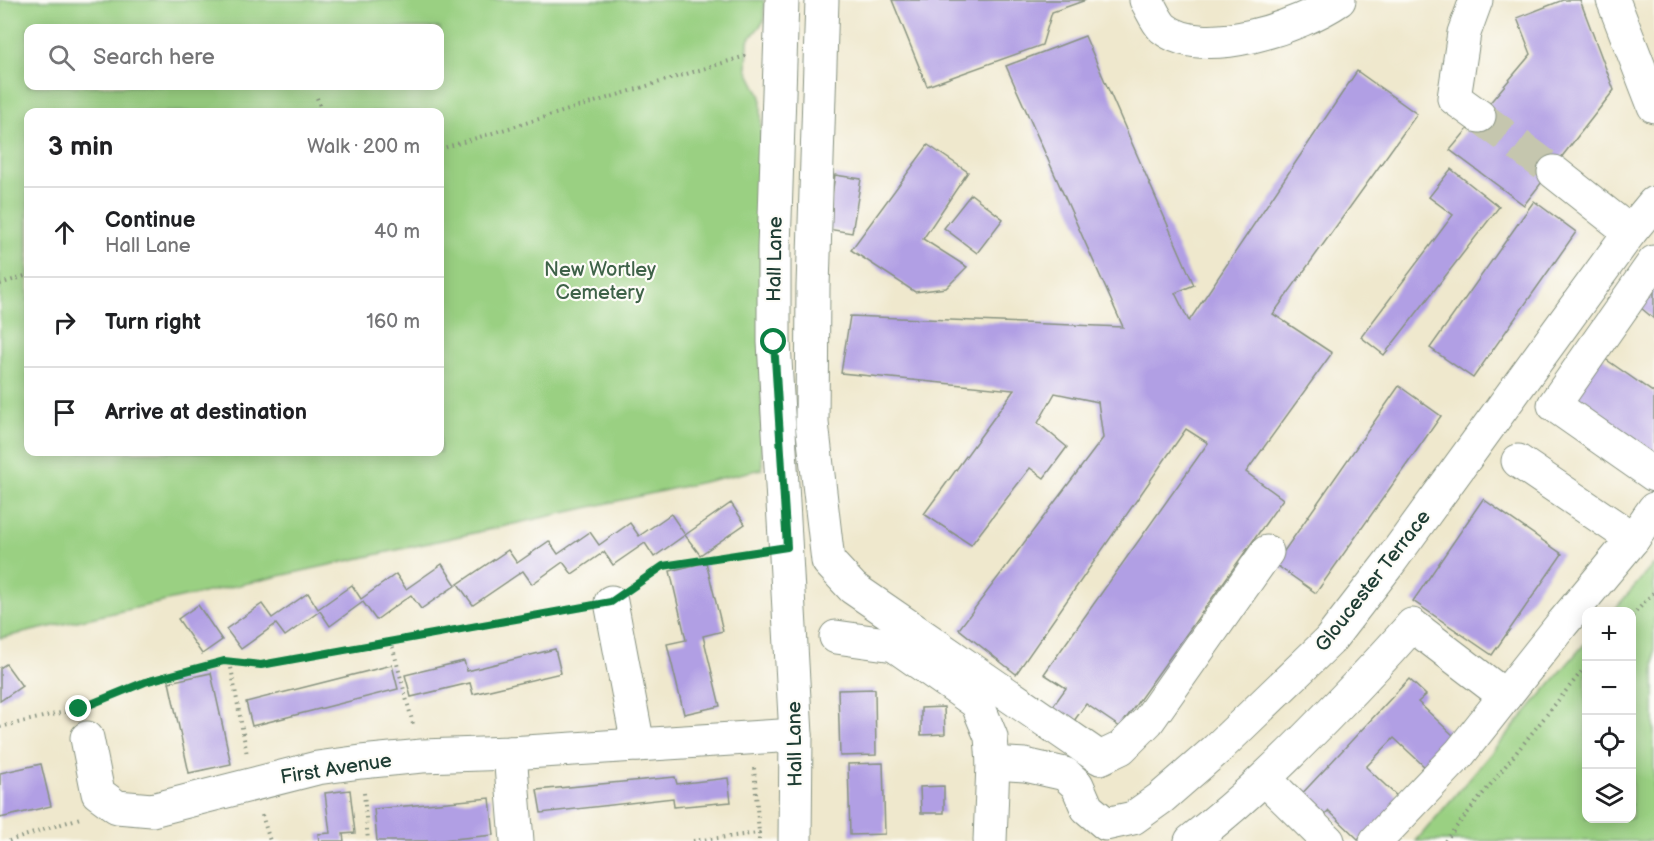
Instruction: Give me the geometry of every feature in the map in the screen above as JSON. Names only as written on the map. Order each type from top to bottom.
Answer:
[{"type":"street","name":"Hall Lane","points":[[782,0],[774,248],[774,342],[796,735],[795,841]]},
{"type":"street","points":[[822,0],[813,287],[812,423],[828,561],[853,588],[1100,758],[1121,748],[1148,721],[1267,552]]},
{"type":"street","points":[[1146,0],[1163,27],[1189,40],[1222,42],[1292,24],[1339,0]]},
{"type":"street","points":[[1476,0],[1464,33],[1454,98],[1479,116]]},
{"type":"street","points":[[1613,0],[1654,106]]},
{"type":"street","points":[[1554,172],[1630,232]]},
{"type":"street","name":"Gloucester Terrace","points":[[993,763],[1024,765],[1065,774],[1077,785],[1087,808],[1106,824],[1133,818],[1161,798],[1216,750],[1329,641],[1390,562],[1630,232],[1654,203]]},
{"type":"street","points":[[1654,262],[1554,405],[1654,475]]},
{"type":"street","points":[[1518,461],[1632,539]]},
{"type":"street","points":[[1376,841],[1460,753],[1654,509]]},
{"type":"street","points":[[611,602],[638,745]]},
{"type":"street","points":[[1191,841],[1231,810],[1265,779],[1412,625],[1505,696]]},
{"type":"street","points":[[836,637],[894,645],[977,703],[991,737],[993,763],[990,841]]},
{"type":"street","name":"First Avenue","points":[[117,807],[152,810],[317,768],[361,762],[422,756],[510,753],[796,735]]},
{"type":"street","points":[[87,738],[98,793],[117,807]]},
{"type":"street","points":[[510,753],[517,841]]},
{"type":"street","points":[[1265,779],[1328,841]]},
{"type":"path","points":[[444,148],[782,45]]},
{"type":"path","points":[[318,98],[321,108]]},
{"type":"path","points":[[0,284],[24,276]]},
{"type":"path","points":[[0,727],[79,709],[145,682],[224,661],[261,665],[611,602],[663,566],[787,547]]},
{"type":"path","points":[[1636,612],[1654,592]]},
{"type":"path","points":[[391,641],[422,756]]},
{"type":"path","points":[[230,662],[252,784]]},
{"type":"path","points":[[1445,841],[1582,672]]},
{"type":"path","points":[[752,739],[759,841]]},
{"type":"path","points":[[361,762],[368,841]]},
{"type":"path","points":[[9,841],[117,807]]},
{"type":"path","points":[[693,841],[759,833]]},
{"type":"green space","name":"New Wortley Cemetery","points":[[0,0],[764,0],[764,21],[748,41],[747,69],[761,97],[762,469],[0,638]]},
{"type":"green space","points":[[1654,564],[1654,841],[1416,841],[1582,647],[1582,823],[1636,823],[1636,607],[1616,607]]},
{"type":"building","points":[[892,0],[1086,0],[1052,12],[1042,45],[927,86]]},
{"type":"building","points":[[1563,0],[1580,0],[1614,90],[1524,205],[1450,150],[1531,54],[1517,18]]},
{"type":"building","points":[[1085,36],[1194,285],[1175,293],[1189,321],[1357,71],[1417,114],[1273,314],[1332,353],[1246,472],[1283,499],[1120,727],[1086,704],[1069,728],[1048,713],[1066,688],[1044,674],[1208,443],[1186,429],[1016,674],[959,629],[1103,438],[1098,402],[1055,393],[1038,423],[1067,447],[1044,478],[1030,468],[971,545],[924,514],[1014,390],[841,373],[850,316],[1123,327],[1006,66]]},
{"type":"building","points":[[928,145],[968,172],[923,239],[967,267],[946,288],[915,292],[851,250]]},
{"type":"building","points":[[1451,169],[1499,207],[1384,355],[1361,337],[1453,215],[1429,197]]},
{"type":"building","points":[[835,175],[861,179],[852,233],[827,229]]},
{"type":"building","points":[[971,194],[1003,219],[977,253],[944,228]]},
{"type":"building","points":[[1534,201],[1576,232],[1473,378],[1430,348]]},
{"type":"building","points":[[1654,277],[1654,319],[1634,302]]},
{"type":"building","points":[[1601,356],[1654,393],[1654,466],[1568,402]]},
{"type":"building","points":[[1399,386],[1441,416],[1316,593],[1275,564]]},
{"type":"building","points":[[1483,499],[1562,554],[1492,655],[1413,601]]},
{"type":"building","points":[[731,503],[745,524],[700,555],[685,535]]},
{"type":"building","points":[[671,514],[685,535],[654,557],[645,543],[613,565],[604,552],[572,574],[563,562],[532,584],[523,571],[473,605],[458,584],[508,550],[517,563],[549,541],[558,554],[590,532],[599,545],[630,523],[639,536]]},
{"type":"building","points":[[706,562],[723,631],[703,636],[720,706],[684,714],[667,644],[686,640],[670,571]]},
{"type":"building","points":[[442,564],[456,585],[421,609],[411,595],[376,620],[363,602],[330,626],[320,611],[285,636],[276,624],[241,649],[226,629],[262,604],[272,618],[308,593],[318,609],[352,585],[361,599],[396,574],[406,589]]},
{"type":"building","points":[[198,605],[222,640],[202,654],[178,619]]},
{"type":"building","points":[[555,649],[561,673],[473,694],[470,683],[411,697],[405,675],[464,661],[467,671]]},
{"type":"building","points":[[6,664],[22,686],[0,701],[0,668]]},
{"type":"building","points":[[392,665],[398,689],[252,726],[246,702]]},
{"type":"building","points":[[211,673],[231,764],[189,773],[169,682]]},
{"type":"building","points":[[1409,679],[1426,695],[1418,702],[1455,737],[1426,768],[1394,738],[1366,767],[1400,799],[1360,841],[1329,811],[1320,820],[1297,799]]},
{"type":"building","points":[[875,689],[876,755],[840,756],[838,690]]},
{"type":"building","points":[[944,707],[945,734],[921,735],[921,708]]},
{"type":"building","points":[[883,763],[885,834],[850,835],[848,764]]},
{"type":"building","points":[[41,764],[51,806],[0,818],[0,773]]},
{"type":"building","points":[[675,777],[677,784],[728,778],[731,802],[674,807],[673,798],[541,813],[537,790]]},
{"type":"building","points":[[944,786],[944,813],[921,813],[920,787]]},
{"type":"building","points":[[350,790],[355,833],[343,834],[344,841],[319,841],[318,834],[330,833],[325,793]]},
{"type":"building","points":[[490,798],[494,835],[432,841],[377,841],[374,809]]},
{"type":"tunnel","points":[[1479,116],[1554,172]]},
{"type":"route","points":[[79,709],[145,682],[224,661],[261,665],[611,602],[663,566],[787,547],[774,342]]}]
